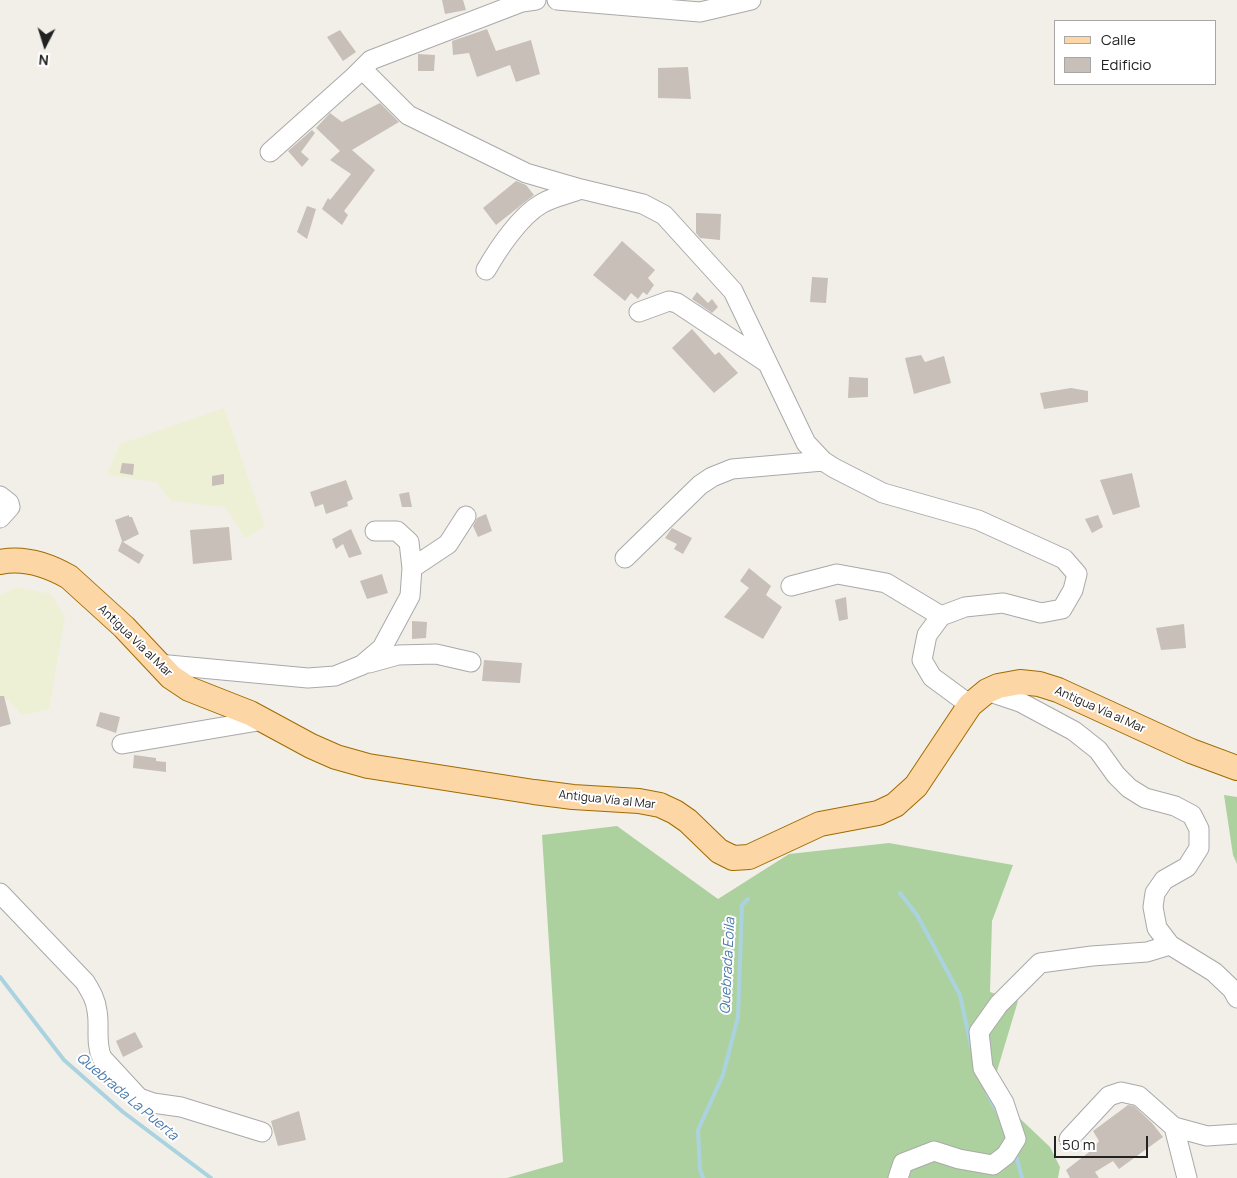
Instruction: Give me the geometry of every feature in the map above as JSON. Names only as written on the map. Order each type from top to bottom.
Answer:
[{"type":"main road","name":"Antigua Vía al Mar","points":[[0,562],[12,560],[29,562],[46,566],[69,578],[124,627],[171,677],[189,689],[250,712],[310,746],[336,757],[368,766],[563,796],[660,804],[688,821],[719,851],[733,858],[749,858],[820,824],[878,813],[895,805],[916,786],[979,698],[998,686],[1020,682],[1039,684],[1058,690],[1191,751],[1237,768]]},
{"type":"street","points":[[270,152],[371,60],[522,2],[536,0]]},
{"type":"street","points":[[557,0],[700,12],[751,0]]},
{"type":"street","points":[[362,69],[408,115],[526,173],[581,190],[642,204],[664,215],[733,292],[806,443],[823,461],[883,493],[978,520],[1064,559],[1077,574],[1073,590],[1062,610],[1042,614],[1003,603],[964,607],[941,616],[927,635],[922,660],[932,677],[979,698],[1020,702],[1074,731],[1098,750],[1116,775],[1129,788],[1145,798],[1175,806],[1192,815],[1199,829],[1199,848],[1187,867],[1164,880],[1155,893],[1153,907],[1157,928],[1170,945],[1214,972],[1232,989],[1237,998]]},
{"type":"street","points":[[486,270],[501,244],[541,203],[581,190]]},
{"type":"street","points":[[639,312],[669,301],[677,303],[767,362]]},
{"type":"street","points":[[625,558],[700,485],[712,477],[732,469],[823,461]]},
{"type":"street","points":[[0,496],[10,507],[0,518]]},
{"type":"street","points":[[412,568],[448,544],[466,516]]},
{"type":"street","points":[[362,665],[382,648],[410,596],[412,568],[409,542],[397,531],[375,531]]},
{"type":"street","points":[[791,586],[838,574],[886,583],[941,616]]},
{"type":"street","points":[[158,664],[308,678],[335,676],[362,665],[398,655],[436,654],[471,662]]},
{"type":"street","points":[[122,744],[264,720]]},
{"type":"street","points":[[0,892],[85,982],[95,998],[102,1058],[139,1098],[153,1103],[181,1107],[262,1132]]},
{"type":"street","points":[[898,1178],[903,1163],[934,1151],[960,1159],[993,1165],[1012,1145],[1004,1103],[982,1068],[979,1032],[998,1004],[1040,963],[1092,956],[1148,952],[1170,945]]},
{"type":"street","points":[[1070,1139],[1109,1096],[1121,1092],[1139,1096],[1174,1127],[1207,1136],[1237,1134]]},
{"type":"street","points":[[1174,1127],[1187,1178]]},
{"type":"green space","points":[[224,408],[265,526],[245,538],[225,507],[171,501],[157,482],[107,475],[120,444]]},
{"type":"green space","points":[[18,587],[51,594],[65,617],[49,709],[22,715],[8,700],[0,701],[0,595]]},
{"type":"green space","points":[[1224,795],[1237,797],[1237,864],[1233,855]]},
{"type":"green space","points":[[617,826],[718,899],[789,854],[889,843],[1013,865],[992,921],[990,992],[1018,1001],[991,1091],[1050,1147],[1060,1167],[1058,1178],[507,1178],[563,1162],[542,835]]},
{"type":"building","points":[[442,0],[463,0],[466,10],[445,14]]},
{"type":"building","points":[[487,29],[496,51],[531,40],[540,74],[516,82],[510,65],[477,77],[469,53],[453,55],[452,41]]},
{"type":"building","points":[[340,30],[356,52],[343,61],[327,37]]},
{"type":"building","points":[[418,54],[435,55],[434,71],[418,71]]},
{"type":"building","points":[[688,67],[691,99],[658,98],[658,68]]},
{"type":"building","points":[[380,103],[399,122],[352,150],[375,170],[344,211],[348,215],[342,225],[322,209],[328,198],[330,200],[351,174],[330,160],[340,151],[316,128],[330,113],[342,122]]},
{"type":"building","points":[[312,130],[315,133],[301,152],[309,159],[302,167],[288,151]]},
{"type":"building","points":[[516,181],[526,185],[534,195],[496,225],[483,208]]},
{"type":"building","points":[[307,206],[316,209],[307,239],[297,232]]},
{"type":"building","points":[[696,213],[721,214],[720,240],[700,238],[696,233]]},
{"type":"building","points":[[622,241],[655,270],[648,278],[654,285],[647,295],[643,292],[638,299],[631,293],[625,301],[593,275]]},
{"type":"building","points":[[812,277],[828,278],[826,303],[810,302]]},
{"type":"building","points":[[697,292],[708,303],[712,299],[718,307],[712,313],[692,299]]},
{"type":"building","points":[[692,329],[715,355],[719,352],[738,373],[714,393],[672,348]]},
{"type":"building","points":[[921,355],[925,362],[944,356],[951,383],[914,394],[905,358]]},
{"type":"building","points":[[849,377],[868,378],[868,397],[848,398]]},
{"type":"building","points":[[1071,388],[1088,391],[1088,402],[1044,409],[1040,393]]},
{"type":"building","points":[[122,463],[134,464],[133,475],[120,473]]},
{"type":"building","points":[[1132,473],[1140,507],[1113,515],[1100,480]]},
{"type":"building","points":[[224,474],[224,484],[212,486],[212,476]]},
{"type":"building","points":[[346,480],[353,499],[347,502],[348,506],[326,514],[323,504],[315,507],[310,492]]},
{"type":"building","points":[[409,492],[412,507],[402,507],[399,494]]},
{"type":"building","points":[[486,514],[492,531],[478,537],[473,526],[477,518]]},
{"type":"building","points":[[129,515],[129,517],[132,517],[139,534],[123,542],[144,555],[139,564],[118,551],[122,541],[115,520]]},
{"type":"building","points":[[1098,515],[1103,527],[1092,533],[1085,519]]},
{"type":"building","points":[[229,527],[232,560],[193,564],[190,530]]},
{"type":"building","points":[[672,528],[692,538],[683,554],[674,549],[677,544],[665,538]]},
{"type":"building","points":[[351,529],[362,554],[349,558],[343,544],[336,549],[332,539]]},
{"type":"building","points":[[749,568],[771,586],[766,595],[782,607],[763,639],[724,617],[749,588],[740,581]]},
{"type":"building","points":[[382,574],[388,593],[367,599],[360,581]]},
{"type":"building","points":[[846,597],[848,619],[839,621],[835,600]]},
{"type":"building","points":[[412,621],[427,622],[426,638],[412,639]]},
{"type":"building","points":[[1184,624],[1186,648],[1161,650],[1156,628]]},
{"type":"building","points":[[484,660],[522,663],[520,683],[482,681]]},
{"type":"building","points":[[0,696],[4,696],[11,724],[0,727]]},
{"type":"building","points":[[100,712],[120,717],[116,733],[96,726]]},
{"type":"building","points":[[134,755],[156,758],[156,761],[166,762],[166,772],[133,768]]},
{"type":"building","points":[[135,1032],[143,1047],[123,1057],[116,1041]]},
{"type":"building","points":[[1128,1105],[1134,1106],[1152,1123],[1163,1137],[1119,1169],[1113,1161],[1095,1172],[1099,1178],[1070,1178],[1066,1170],[1093,1149],[1099,1141],[1093,1131]]},
{"type":"building","points":[[299,1111],[306,1140],[278,1146],[271,1121]]},
{"type":"waterway","points":[[900,893],[917,915],[960,995],[971,1046]]},
{"type":"waterway","name":"Quebrada Eoila","points":[[703,1178],[700,1169],[698,1130],[723,1075],[738,1017],[742,905],[748,899]]},
{"type":"waterway","name":"Quebrada La Puerta","points":[[0,977],[64,1060],[123,1112],[211,1178]]},
{"type":"waterway","points":[[988,1095],[998,1113]]},
{"type":"waterway","points":[[1015,1151],[1022,1178]]}]
